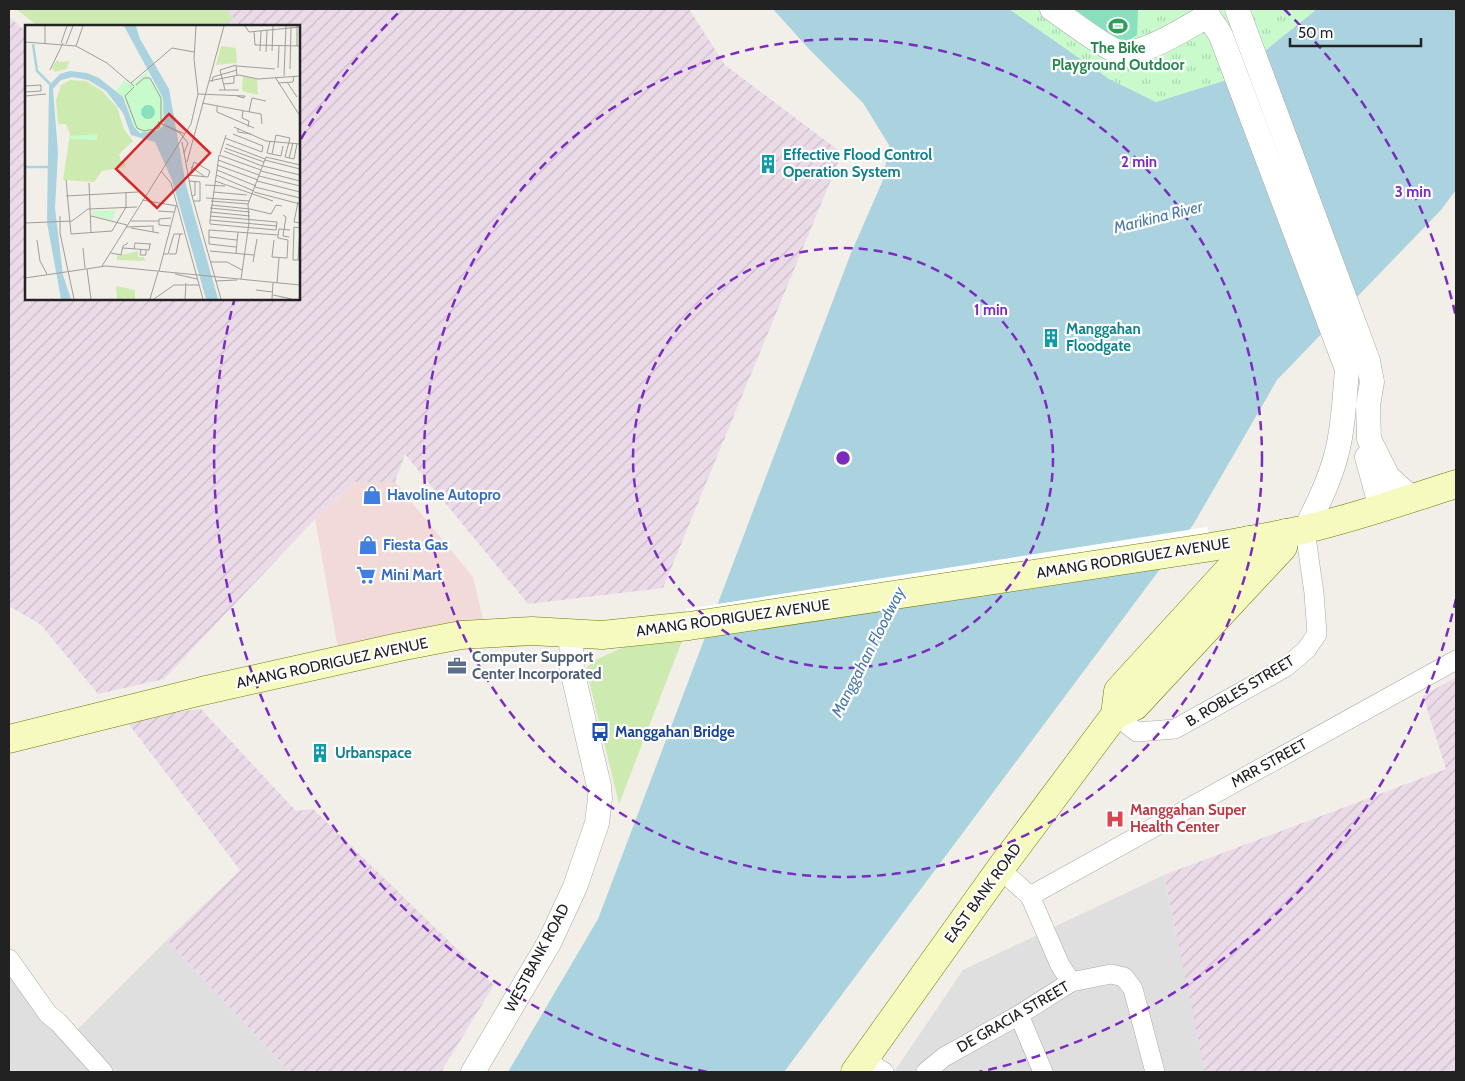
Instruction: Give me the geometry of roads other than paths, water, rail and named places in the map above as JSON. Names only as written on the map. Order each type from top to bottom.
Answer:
[{"type":"main road","name":"AMANG RODRIGUEZ AVENUE","points":[[9,739],[202,692],[399,647],[461,635],[518,631],[602,635],[699,625],[1205,548],[1295,532],[1382,508],[1456,484]]},
{"type":"main road","name":"EAST BANK ROAD","points":[[1114,715],[1135,706],[1295,532]]},
{"type":"main road","name":"EAST BANK ROAD","points":[[868,1068],[1000,869],[1114,715],[1118,691],[1246,551],[1249,540]]},
{"type":"street","points":[[1052,9],[1102,43],[1124,53],[1142,49],[1212,22],[1225,28],[1241,20],[1358,365],[1344,410],[1339,444],[1324,492],[1295,532]]},
{"type":"street","points":[[1212,22],[1358,365],[1372,382],[1368,405],[1368,448],[1382,508]]},
{"type":"street","points":[[1339,444],[1354,456],[1368,448]]},
{"type":"street","points":[[1368,448],[1388,477],[1411,498]]},
{"type":"street","name":"B. ROBLES STREET","points":[[1114,715],[1137,732],[1175,729],[1286,667],[1306,650],[1317,634],[1314,593],[1295,532]]},
{"type":"street","name":"WESTBANK ROAD","points":[[474,1072],[557,927],[575,887],[597,823],[600,798],[599,786],[572,670],[571,634]]},
{"type":"street","name":"MRR STREET","points":[[1030,896],[1456,660]]},
{"type":"street","points":[[1000,869],[1030,896],[1052,949],[1070,982]]},
{"type":"street","points":[[9,959],[48,1014],[58,1022],[103,1072]]},
{"type":"street","name":"DE GRACIA STREET","points":[[926,1072],[944,1057],[1019,1015],[1070,982],[1111,974],[1124,977],[1133,989],[1155,1072]]},
{"type":"street","points":[[1019,1015],[1043,1072]]},
{"type":"water","points":[[773,9],[1009,9],[1109,79],[1156,102],[1230,79],[1317,9],[1456,9],[1456,190],[1441,210],[1277,380],[1193,525],[784,1072],[508,1072],[598,919],[851,253],[883,180],[889,145],[863,103],[808,48]]},
{"type":"place","name":"The Bike Playground Outdoor","points":[[1118,26]]},
{"type":"place","name":"Effective Flood Control Operation System","points":[[768,164]]},
{"type":"place","name":"Manggahan Floodgate","points":[[1051,338]]},
{"type":"place","name":"Havoline Autopro","points":[[372,495]]},
{"type":"place","name":"Fiesta Gas","points":[[368,545]]},
{"type":"place","name":"Mini Mart","points":[[366,575]]},
{"type":"place","name":"Computer Support Center Incorporated","points":[[457,666]]},
{"type":"place","name":"Manggahan Bridge","points":[[600,732]]},
{"type":"place","name":"Urbanspace","points":[[320,753]]},
{"type":"place","name":"Manggahan Super Health Center","points":[[1115,819]]},
{"type":"water label","name":"Marikina River","points":[[1158,217]]},
{"type":"water label","name":"Manggahan Floodway","points":[[868,652]]}]
